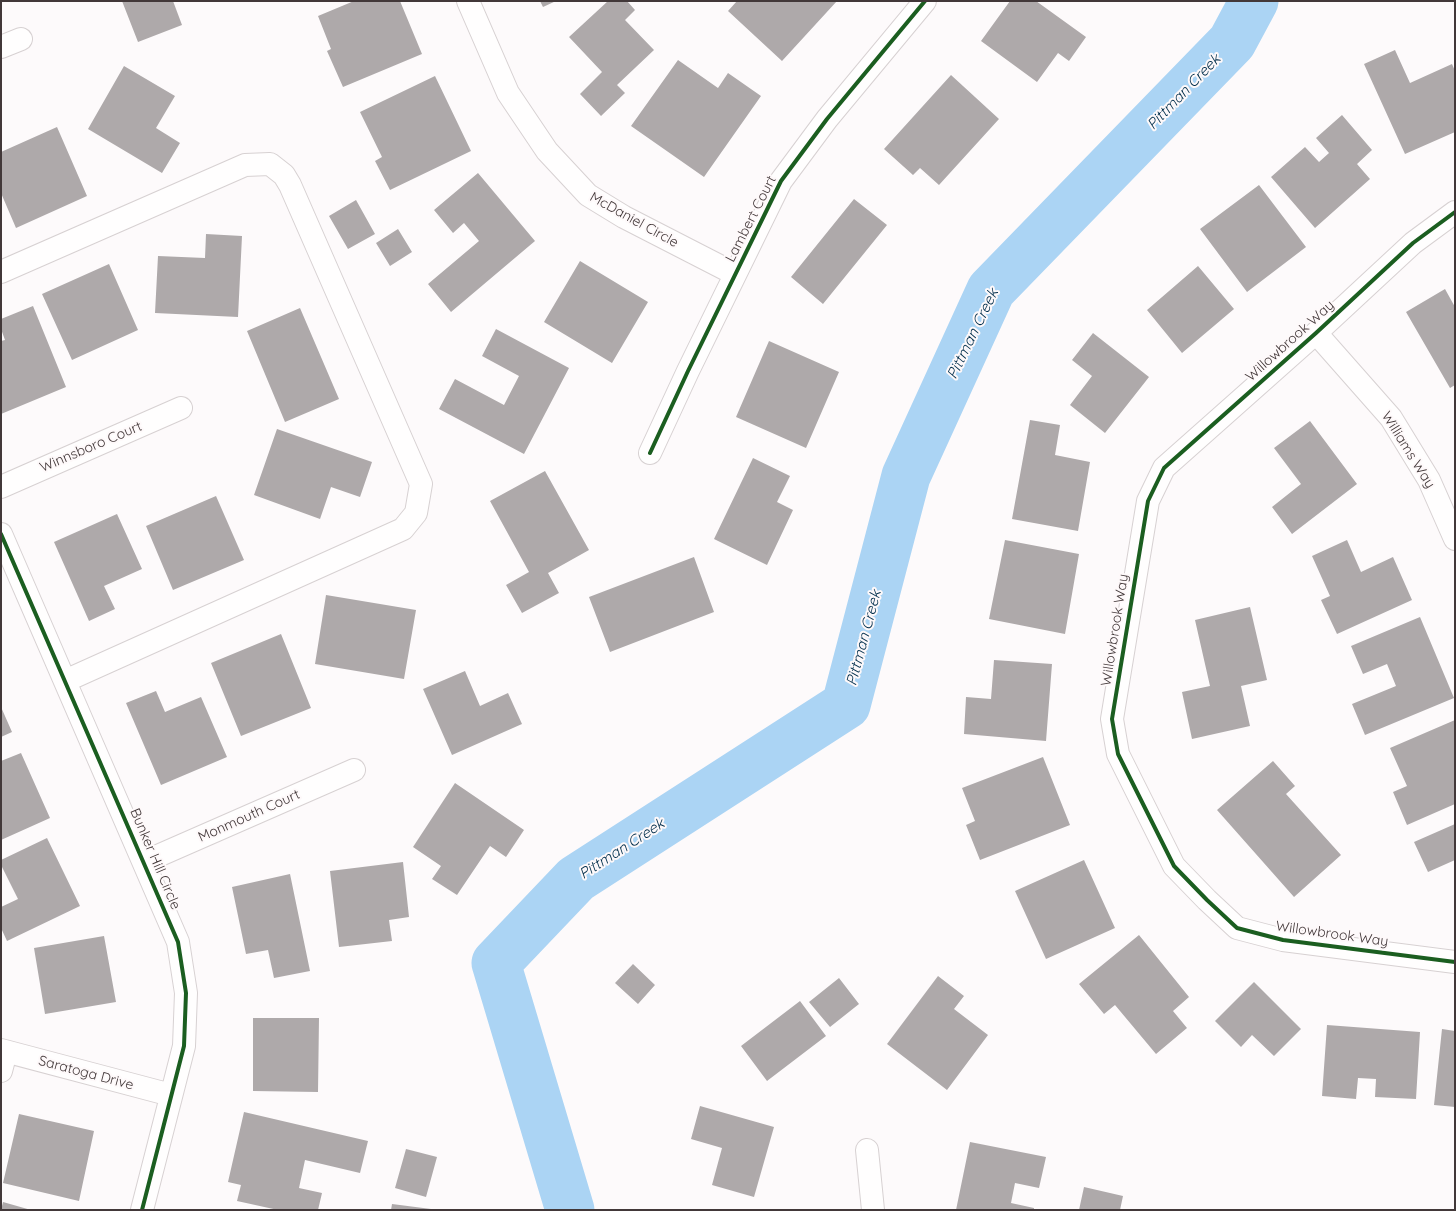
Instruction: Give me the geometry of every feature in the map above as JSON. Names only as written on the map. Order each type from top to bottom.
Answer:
[{"type":"street","name":"McDaniel Circle","points":[[468,1],[508,93],[547,151],[588,195],[624,217],[735,274]]},
{"type":"street","name":"Lambert Court","points":[[650,453],[781,180],[827,119],[925,1]]},
{"type":"street","points":[[1,47],[21,39]]},
{"type":"street","points":[[1,272],[245,164],[270,164],[284,175],[290,185],[421,484],[416,513],[403,529],[65,681]]},
{"type":"street","name":"Willowbrook Way","points":[[1455,212],[1413,243],[1316,333],[1164,468],[1148,501],[1112,719],[1118,754],[1174,866],[1207,900],[1238,928],[1283,940],[1455,962]]},
{"type":"street","name":"Williams Way","points":[[1316,333],[1391,418],[1429,480],[1455,539]]},
{"type":"street","name":"Winnsboro Court","points":[[1,487],[181,408]]},
{"type":"street","name":"Bunker Hill Circle","points":[[1,534],[178,942],[186,993],[184,1046],[142,1210]]},
{"type":"street","name":"Monmouth Court","points":[[144,862],[354,770]]},
{"type":"street","name":"Saratoga Drive","points":[[3,1058],[171,1095]]},
{"type":"street","points":[[868,1150],[873,1210]]},
{"type":"building","points":[[122,1],[173,1],[182,25],[138,42]]},
{"type":"building","points":[[354,1],[400,1],[422,54],[343,87],[327,51],[331,49],[318,16]]},
{"type":"building","points":[[540,1],[556,1],[543,7]]},
{"type":"building","points":[[608,1],[627,1],[635,10],[625,20],[654,50],[617,85],[625,93],[601,116],[580,94],[602,72],[569,37]]},
{"type":"building","points":[[737,1],[837,1],[782,61],[728,11]]},
{"type":"building","points":[[1010,1],[1036,1],[1086,37],[1069,61],[1058,53],[1037,82],[981,41]]},
{"type":"building","points":[[1395,50],[1410,83],[1452,64],[1455,71],[1455,132],[1405,154],[1364,64]]},
{"type":"building","points":[[678,60],[718,88],[728,73],[761,96],[704,177],[631,126]]},
{"type":"building","points":[[124,66],[175,96],[156,128],[180,143],[162,173],[88,129]]},
{"type":"building","points":[[951,75],[999,119],[939,185],[920,168],[913,175],[884,149]]},
{"type":"building","points":[[435,76],[471,151],[390,190],[375,161],[382,157],[360,112]]},
{"type":"building","points":[[1342,115],[1372,150],[1357,164],[1370,179],[1315,228],[1271,177],[1305,147],[1319,162],[1329,153],[1316,138]]},
{"type":"building","points":[[57,127],[87,196],[16,228],[1,193],[1,152]]},
{"type":"building","points":[[478,173],[535,241],[451,312],[428,284],[479,241],[464,223],[453,233],[434,210]]},
{"type":"building","points":[[1259,185],[1306,247],[1247,292],[1200,229]]},
{"type":"building","points":[[854,199],[887,225],[823,304],[791,277]]},
{"type":"building","points":[[356,200],[375,234],[348,249],[329,216]]},
{"type":"building","points":[[398,229],[412,252],[390,266],[376,243]]},
{"type":"building","points":[[206,234],[242,236],[238,317],[155,313],[158,256],[205,258]]},
{"type":"building","points":[[580,261],[648,302],[612,363],[544,322]]},
{"type":"building","points":[[109,264],[138,330],[72,360],[42,294]]},
{"type":"building","points":[[1198,266],[1234,309],[1182,353],[1147,310]]},
{"type":"building","points":[[1445,289],[1455,307],[1455,385],[1450,388],[1406,312]]},
{"type":"building","points":[[33,306],[66,387],[1,414],[1,341],[5,340],[1,329],[1,319]]},
{"type":"building","points":[[300,308],[339,399],[285,422],[247,331]]},
{"type":"building","points":[[496,329],[569,368],[524,454],[439,409],[455,379],[504,405],[519,376],[482,356]]},
{"type":"building","points":[[1093,333],[1149,377],[1105,433],[1070,405],[1092,376],[1072,360]]},
{"type":"building","points":[[769,341],[839,372],[806,448],[736,417]]},
{"type":"building","points":[[1030,420],[1060,425],[1055,455],[1090,462],[1078,531],[1012,519]]},
{"type":"building","points":[[1310,421],[1357,484],[1292,534],[1272,507],[1301,484],[1274,448]]},
{"type":"building","points":[[277,429],[372,462],[360,497],[331,487],[320,519],[254,495]]},
{"type":"building","points":[[753,458],[790,476],[777,502],[793,510],[767,565],[714,539]]},
{"type":"building","points":[[545,471],[589,550],[548,573],[559,593],[522,613],[506,585],[529,572],[490,501]]},
{"type":"building","points":[[216,496],[244,560],[173,590],[146,526]]},
{"type":"building","points":[[117,514],[142,569],[104,586],[115,609],[89,621],[54,542]]},
{"type":"building","points":[[1005,540],[1079,554],[1065,634],[989,619]]},
{"type":"building","points":[[1347,540],[1361,572],[1393,557],[1412,600],[1337,634],[1321,600],[1330,596],[1312,556]]},
{"type":"building","points":[[694,557],[714,612],[610,652],[589,597]]},
{"type":"building","points":[[326,595],[416,610],[404,679],[315,664]]},
{"type":"building","points":[[1250,607],[1267,680],[1241,686],[1250,726],[1192,739],[1182,692],[1210,686],[1195,620]]},
{"type":"building","points":[[1420,617],[1454,698],[1365,735],[1352,704],[1396,686],[1387,664],[1363,674],[1351,646]]},
{"type":"building","points":[[281,634],[311,708],[241,736],[211,663]]},
{"type":"building","points":[[994,660],[1052,664],[1046,741],[964,734],[966,697],[991,699]]},
{"type":"building","points":[[465,671],[480,706],[508,693],[522,724],[452,755],[423,689]]},
{"type":"building","points":[[156,691],[165,712],[201,697],[227,757],[161,785],[126,703]]},
{"type":"building","points":[[1,707],[12,732],[1,737]]},
{"type":"building","points":[[1455,720],[1455,804],[1407,825],[1393,792],[1407,786],[1390,748]]},
{"type":"building","points":[[21,753],[50,818],[1,840],[1,761]]},
{"type":"building","points":[[1043,757],[1070,825],[980,860],[966,825],[975,821],[962,788]]},
{"type":"building","points":[[1273,761],[1295,786],[1286,794],[1341,855],[1294,897],[1217,810]]},
{"type":"building","points":[[455,783],[524,830],[506,857],[490,846],[457,895],[432,879],[441,866],[413,847]]},
{"type":"building","points":[[1455,824],[1455,860],[1428,872],[1414,842]]},
{"type":"building","points":[[47,838],[80,906],[7,941],[1,928],[1,907],[18,899],[1,865],[1,860]]},
{"type":"building","points":[[1084,860],[1115,928],[1046,959],[1015,891]]},
{"type":"building","points":[[403,862],[409,917],[389,920],[392,941],[339,947],[330,871]]},
{"type":"building","points":[[290,874],[310,971],[274,978],[268,950],[246,954],[232,887]]},
{"type":"building","points":[[1139,935],[1189,997],[1173,1011],[1187,1028],[1156,1054],[1115,1005],[1104,1014],[1079,984]]},
{"type":"building","points":[[104,936],[116,1002],[45,1014],[34,948]]},
{"type":"building","points":[[633,964],[655,985],[638,1004],[615,983]]},
{"type":"building","points":[[938,976],[964,996],[954,1009],[988,1035],[947,1090],[887,1044]]},
{"type":"building","points":[[839,978],[859,1004],[830,1027],[809,1002]]},
{"type":"building","points":[[1254,982],[1301,1029],[1274,1056],[1252,1035],[1241,1047],[1215,1021]]},
{"type":"building","points":[[800,1001],[826,1036],[767,1081],[741,1046]]},
{"type":"building","points":[[253,1018],[319,1018],[318,1092],[253,1091]]},
{"type":"building","points":[[1327,1025],[1420,1032],[1416,1099],[1375,1097],[1376,1079],[1358,1078],[1356,1099],[1322,1096]]},
{"type":"building","points":[[1442,1029],[1455,1031],[1455,1107],[1434,1105]]},
{"type":"building","points":[[700,1106],[774,1127],[754,1197],[712,1185],[722,1148],[691,1139]]},
{"type":"building","points":[[244,1112],[368,1141],[360,1173],[305,1160],[299,1188],[322,1193],[318,1210],[278,1210],[237,1201],[241,1185],[228,1182]]},
{"type":"building","points":[[19,1114],[94,1131],[79,1201],[3,1183]]},
{"type":"building","points":[[970,1142],[1046,1157],[1039,1188],[1015,1183],[1011,1203],[1034,1208],[1034,1210],[956,1210]]},
{"type":"building","points":[[406,1149],[437,1157],[426,1197],[395,1188]]},
{"type":"building","points":[[1084,1187],[1123,1196],[1120,1210],[1079,1210]]},
{"type":"building","points":[[3,1202],[31,1210],[1,1210]]},
{"type":"building","points":[[392,1204],[431,1209],[431,1210],[391,1210]]},
{"type":"waterway","name":"Pittman Creek","points":[[570,1210],[496,963],[576,879],[846,705],[906,476],[991,290],[1232,42],[1254,1]]},
{"type":"cycle path","points":[[650,453],[688,371],[781,181],[827,119],[925,1]]},
{"type":"cycle path","points":[[1455,212],[1413,243],[1316,333],[1164,468],[1148,501],[1112,719],[1118,754],[1174,866],[1237,928],[1283,940],[1455,962]]},
{"type":"cycle path","points":[[1,534],[178,942],[186,993],[184,1046],[142,1210]]}]
